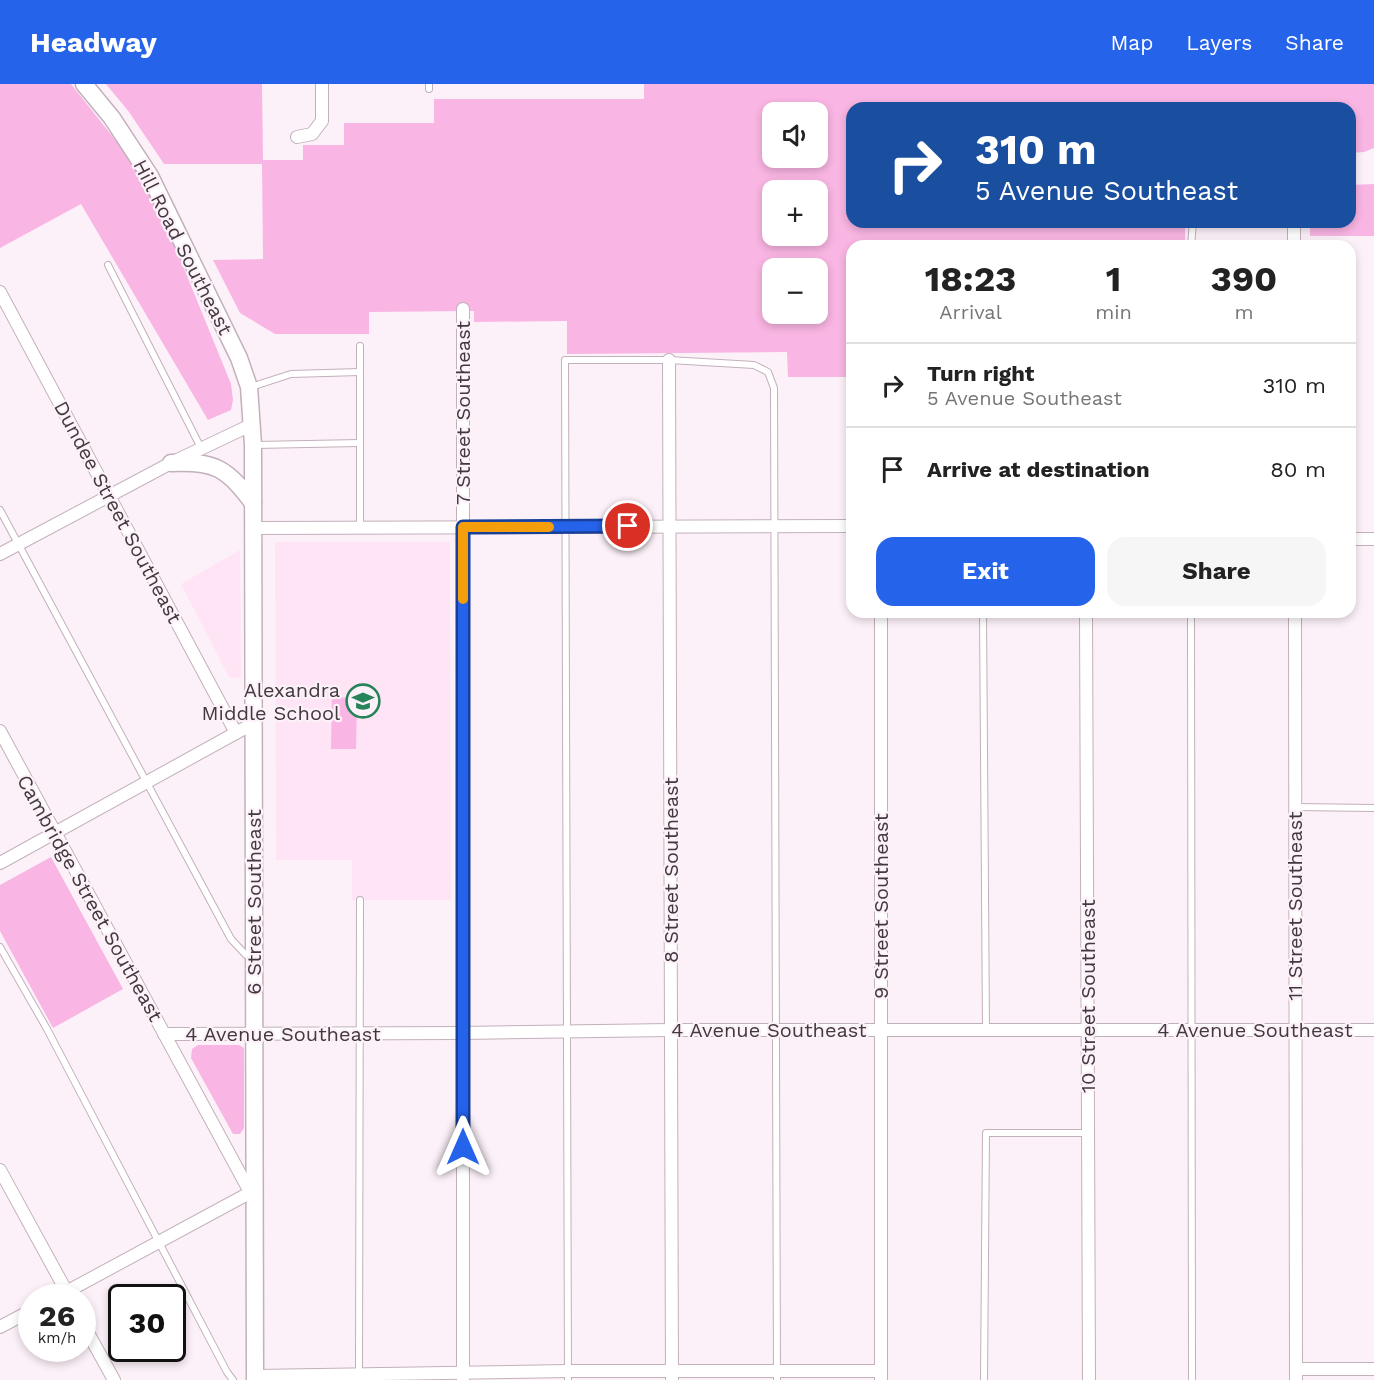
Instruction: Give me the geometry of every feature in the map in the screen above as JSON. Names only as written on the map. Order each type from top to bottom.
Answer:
[{"type":"street","name":"Hill Road Southeast","points":[[84,84],[112,118],[150,176],[239,358],[249,387],[253,424]]},
{"type":"street","points":[[297,137],[312,134],[322,121],[322,84]]},
{"type":"street","name":"Dundee Street Southeast","points":[[0,292],[236,733]]},
{"type":"street","name":"7 Street Southeast","points":[[463,309],[463,1377]]},
{"type":"street","name":"8 Street Southeast","points":[[669,360],[672,1376]]},
{"type":"street","points":[[0,554],[171,463],[253,424]]},
{"type":"street","name":"6 Street Southeast","points":[[253,424],[255,1378]]},
{"type":"street","points":[[171,463],[207,463],[236,481],[253,503]]},
{"type":"street","points":[[253,528],[846,526]]},
{"type":"street","points":[[1356,539],[1374,539]]},
{"type":"street","name":"9 Street Southeast","points":[[881,618],[881,1376]]},
{"type":"street","name":"10 Street Southeast","points":[[1086,618],[1089,1380]]},
{"type":"street","name":"11 Street Southeast","points":[[1295,618],[1296,1374]]},
{"type":"street","points":[[0,863],[254,723]]},
{"type":"street","name":"Cambridge Street Southeast","points":[[0,731],[164,1034],[253,1191]]},
{"type":"street","name":"4 Avenue Southeast","points":[[164,1034],[671,1030],[1374,1030]]},
{"type":"street","points":[[0,1170],[57,1284]]},
{"type":"street","points":[[84,1284],[158,1241],[253,1191]]},
{"type":"street","points":[[0,1327],[18,1317]]},
{"type":"street","points":[[96,1347],[114,1380]]},
{"type":"street","points":[[1296,1374],[1374,1369]]},
{"type":"street","points":[[255,1378],[881,1376]]},
{"type":"lane","points":[[108,265],[201,448]]},
{"type":"lane","points":[[360,346],[360,527]]},
{"type":"lane","points":[[568,1376],[565,360],[669,360],[754,365],[768,372],[774,388],[777,1376]]},
{"type":"lane","points":[[249,387],[291,374],[360,372]]},
{"type":"lane","points":[[253,445],[360,443]]},
{"type":"lane","points":[[0,510],[231,939],[246,955],[255,957]]},
{"type":"lane","points":[[983,618],[986,1030]]},
{"type":"lane","points":[[1191,618],[1192,1380]]},
{"type":"lane","points":[[1295,807],[1374,808]]},
{"type":"lane","points":[[359,1377],[360,900]]},
{"type":"lane","points":[[0,947],[47,1029],[233,1380]]},
{"type":"lane","points":[[984,1380],[986,1133],[1088,1132]]},
{"type":"shaded area","points":[[0,84],[71,84],[124,151],[170,234],[231,384],[233,400],[231,410],[208,420],[81,204],[0,248]]},
{"type":"shaded area","points":[[106,84],[262,84],[263,160],[303,160],[303,145],[344,145],[344,123],[434,123],[434,99],[644,99],[644,84],[1374,84],[1374,148],[1356,153],[1356,102],[846,102],[846,228],[1185,228],[1185,240],[846,240],[846,377],[788,377],[787,352],[567,354],[567,321],[474,322],[474,311],[369,312],[369,334],[275,334],[240,313],[213,260],[263,259],[262,164],[164,164],[129,112]]},
{"type":"shaded area","points":[[1374,184],[1374,236],[1310,236],[1310,228],[1356,228],[1356,185]]},
{"type":"shaded area","name":"Alexandra Middle School","points":[[275,542],[450,542],[451,900],[352,900],[352,860],[276,860]]},
{"type":"shaded area","points":[[240,550],[241,678],[229,677],[181,584]]},
{"type":"shaded area","points":[[332,697],[357,698],[356,749],[331,749]]},
{"type":"shaded area","points":[[51,857],[123,989],[53,1028],[0,931],[0,885]]},
{"type":"shaded area","points":[[198,1045],[239,1045],[244,1048],[244,1128],[240,1134],[233,1134],[191,1058],[192,1049]]},
{"type":"slow traffic","points":[[463,599],[463,527],[549,527]]},
{"type":"place","name":"Alexandra Middle School","points":[[363,701]]},
{"type":"route","points":[[463,1147],[463,527],[628,526]]}]
